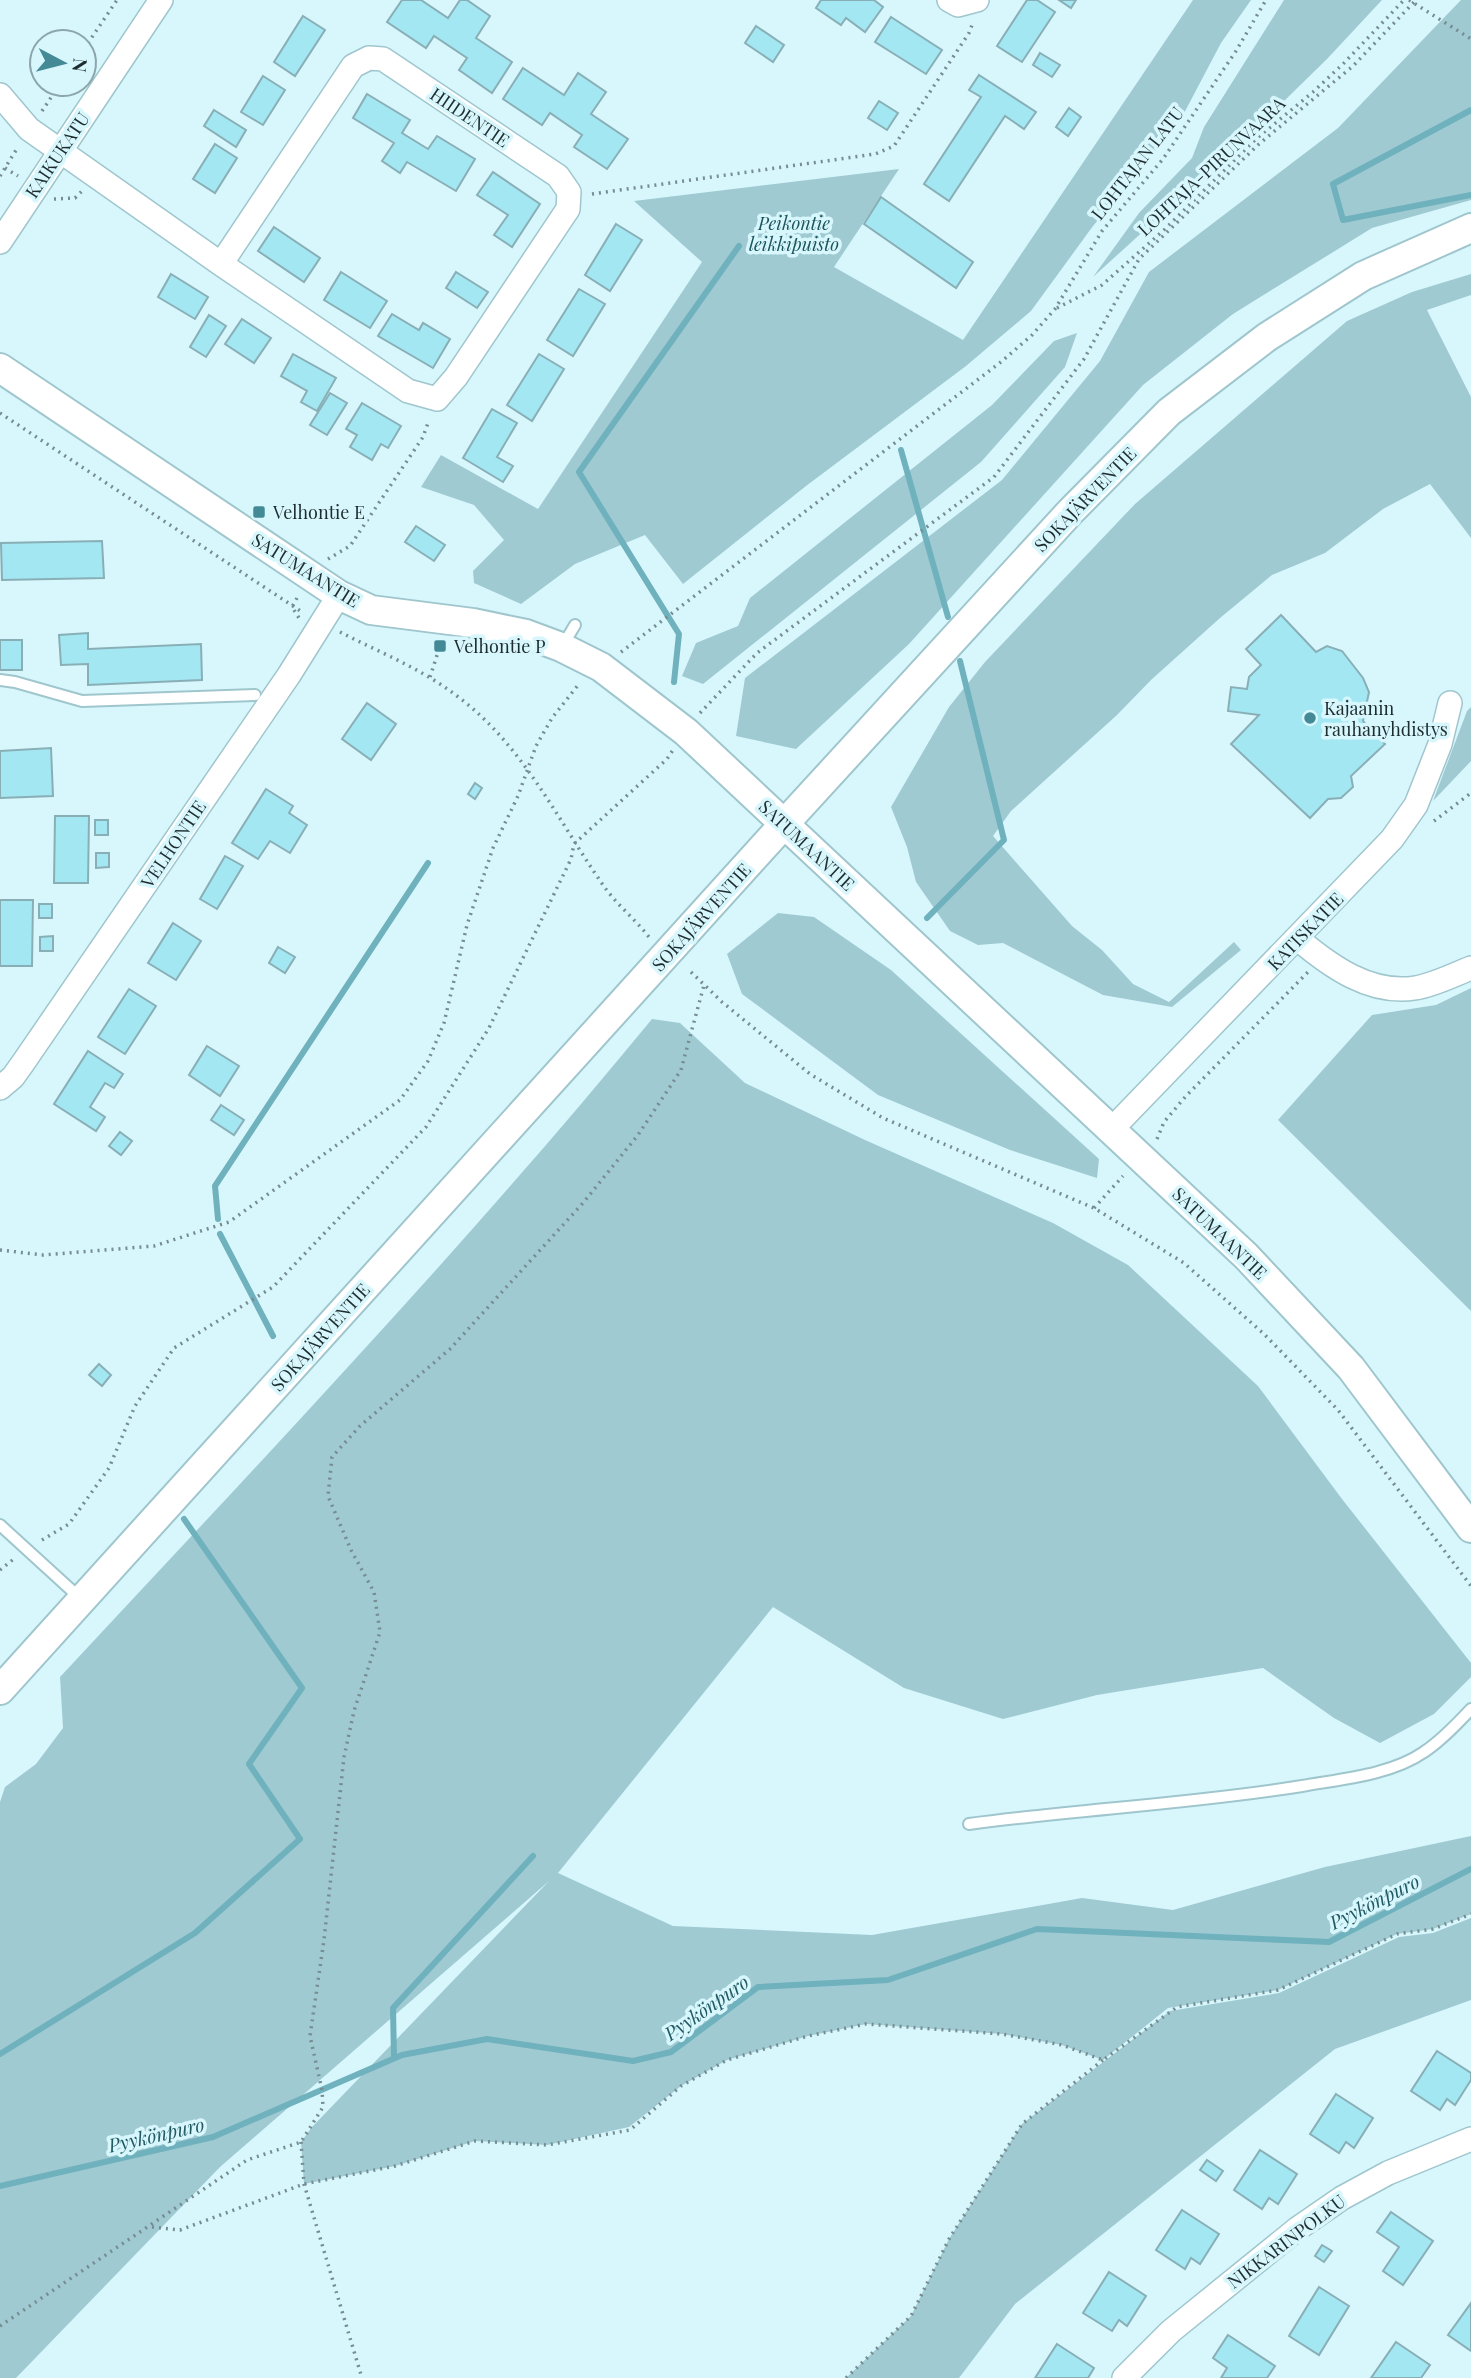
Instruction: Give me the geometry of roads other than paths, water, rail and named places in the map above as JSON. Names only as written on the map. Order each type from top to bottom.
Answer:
[{"type":"street","name":"KAIKUKATU","points":[[0,242],[161,0]]},
{"type":"street","points":[[949,0],[975,11]]},
{"type":"street","name":"HIIDENTIE","points":[[369,58],[383,60],[558,176],[569,192],[568,209],[456,377],[437,399],[408,391],[221,264],[353,66],[369,58]]},
{"type":"street","points":[[0,95],[29,129],[221,264]]},
{"type":"street","name":"SOKAJÄRVENTIE","points":[[0,1690],[785,823],[1071,511],[1169,412],[1268,337],[1363,276],[1471,228]]},
{"type":"street","name":"SATUMAANTIE","points":[[0,368],[339,596],[371,610],[472,623],[526,634],[568,636],[601,667],[686,732],[1246,1256],[1350,1368],[1471,1528]]},
{"type":"street","name":"VELHONTIE","points":[[0,1088],[13,1077],[31,1052],[281,686],[339,596]]},
{"type":"street","name":"KATISKATIE","points":[[1112,1129],[1392,839],[1416,805],[1440,744],[1450,703]]},
{"type":"street","points":[[1298,939],[1321,958],[1358,979],[1380,986],[1414,988],[1471,968]]},
{"type":"street","name":"NIKKARINPOLKU","points":[[1125,2378],[1171,2331],[1297,2229],[1342,2198],[1388,2172],[1471,2139]]},
{"type":"lane","points":[[0,680],[82,701],[256,695]]},
{"type":"lane","points":[[0,1525],[82,1600]]},
{"type":"lane","points":[[969,1824],[1218,1798],[1375,1774],[1423,1753],[1471,1709]]},
{"type":"waterway","points":[[1471,110],[1333,184],[1343,220],[1471,195]]},
{"type":"waterway","points":[[674,682],[679,634],[579,472],[739,246]]},
{"type":"waterway","points":[[901,450],[948,617]]},
{"type":"waterway","points":[[927,918],[1004,840],[960,661]]},
{"type":"waterway","points":[[218,1219],[215,1186],[428,863]]},
{"type":"waterway","points":[[220,1234],[273,1336]]},
{"type":"waterway","points":[[0,2054],[195,1933],[300,1839],[249,1764],[302,1688],[184,1519]]},
{"type":"waterway","points":[[394,2058],[393,2008],[533,1856]]},
{"type":"waterway","name":"Pyykönpuro","points":[[0,2186],[213,2137],[402,2055],[487,2039],[633,2061],[671,2052],[758,1987],[888,1980],[1037,1929],[1329,1942],[1471,1869]]},
{"type":"place","name":"Velhontie E","points":[[259,512]]},
{"type":"place","name":"Velhontie P","points":[[440,646]]},
{"type":"place","name":"Kajaanin rauhanyhdistys","points":[[1310,718]]},
{"type":"park label","name":"Peikontie leikkipuisto","points":[[794,234]]}]
